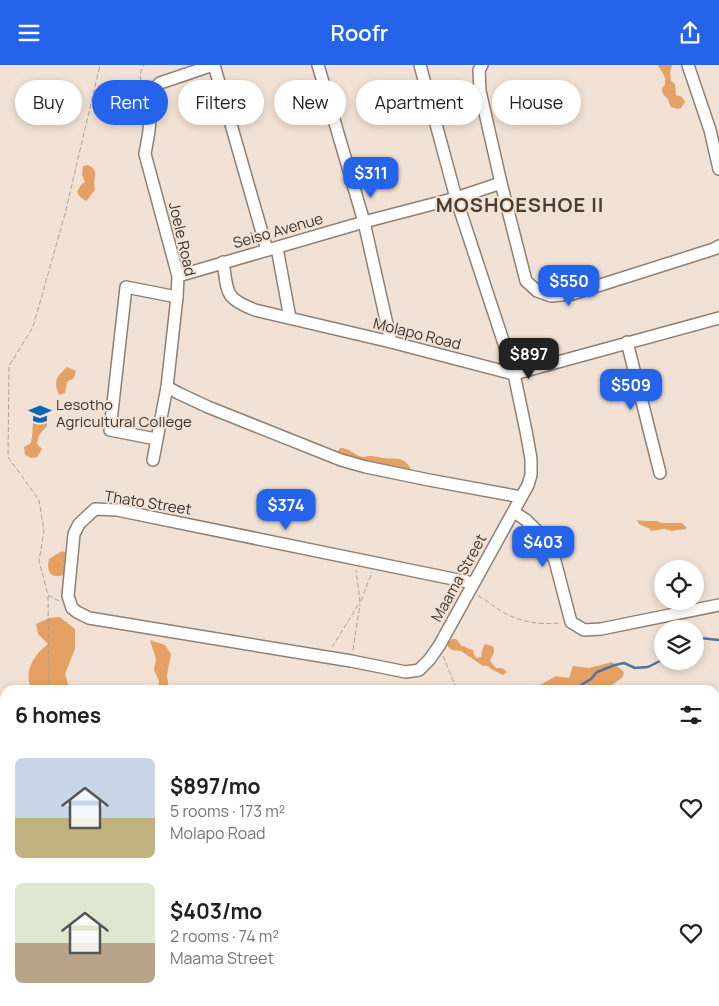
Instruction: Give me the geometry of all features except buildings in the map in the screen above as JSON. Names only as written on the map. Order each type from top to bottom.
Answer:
[{"type":"street","points":[[168,80],[214,65],[272,249],[290,318]]},
{"type":"street","points":[[318,65],[364,221],[391,342]]},
{"type":"street","name":"Maama Street","points":[[419,670],[439,646],[514,512],[531,475],[531,459],[514,374],[456,198],[420,65]]},
{"type":"street","points":[[482,65],[479,70],[480,91],[501,183],[526,281],[537,291],[551,296],[572,294],[719,246]]},
{"type":"street","points":[[688,65],[714,129],[719,169]]},
{"type":"street","name":"Joele Road","points":[[150,125],[145,154],[178,276],[167,387],[153,460]]},
{"type":"street","name":"Seiso Avenue","points":[[178,276],[364,221],[456,198],[501,183]]},
{"type":"street","name":"Molapo Road","points":[[223,262],[227,290],[232,299],[241,305],[514,374]]},
{"type":"street","points":[[156,439],[110,430],[126,287],[177,297]]},
{"type":"street","points":[[514,374],[719,318]]},
{"type":"street","points":[[627,342],[660,473]]},
{"type":"street","points":[[167,387],[208,407],[341,460],[429,480],[521,497]]},
{"type":"street","name":"Thato Street","points":[[419,670],[406,672],[351,661],[89,618],[72,608],[68,596],[74,534],[79,524],[95,509],[118,510],[377,563],[471,587]]},
{"type":"street","points":[[514,512],[526,520],[548,545],[571,622],[584,630],[601,629],[719,605]]},
{"type":"path","points":[[49,685],[48,595],[39,561],[44,531],[39,500],[8,457],[9,366],[33,327],[65,214],[100,65]]},
{"type":"path","points":[[141,80],[144,65]]},
{"type":"path","points":[[351,661],[360,602],[356,567],[353,558]]},
{"type":"path","points":[[326,657],[360,602],[377,563]]},
{"type":"path","points":[[471,587],[482,598],[512,617],[524,621],[547,623],[571,622]]},
{"type":"path","points":[[48,595],[63,604]]},
{"type":"path","points":[[439,646],[456,685]]},
{"type":"shaded area","points":[[658,65],[672,65],[671,81],[675,84],[676,95],[682,97],[685,102],[681,108],[671,107],[668,99],[663,94],[662,88],[665,85],[665,78]]},
{"type":"shaded area","points":[[88,165],[95,172],[95,189],[86,201],[77,192],[85,182],[82,175],[83,166]]},
{"type":"shaded area","points":[[67,367],[76,371],[74,378],[67,382],[65,393],[59,395],[56,382]]},
{"type":"shaded area","points":[[42,414],[47,416],[47,426],[39,435],[37,444],[42,449],[37,457],[31,458],[25,455],[24,447],[31,443],[34,418]]},
{"type":"shaded area","points":[[340,448],[347,449],[363,457],[373,456],[399,459],[405,462],[411,469],[397,470],[365,463],[339,455],[338,451]]},
{"type":"shaded area","points":[[637,520],[682,523],[687,528],[672,531],[664,529],[651,531],[639,524]]},
{"type":"shaded area","points":[[62,551],[68,553],[66,574],[53,576],[48,568],[49,559]]},
{"type":"shaded area","points":[[60,617],[75,629],[75,649],[65,674],[68,685],[30,685],[29,682],[30,668],[37,654],[48,644],[38,634],[36,624],[49,618]]},
{"type":"shaded area","points":[[452,639],[456,639],[461,646],[473,650],[477,658],[481,657],[485,644],[492,646],[494,652],[490,661],[496,668],[502,668],[507,672],[503,675],[488,666],[483,666],[461,651],[452,650],[448,647],[448,643]]},
{"type":"shaded area","points":[[150,640],[165,645],[171,654],[167,675],[168,685],[159,685],[159,681],[154,670],[156,659]]},
{"type":"shaded area","points":[[612,662],[624,672],[622,678],[612,685],[540,685],[556,676],[569,678],[573,666],[589,668]]},
{"type":"waterway","points":[[704,638],[719,640]]},
{"type":"waterway","points":[[581,685],[591,679],[597,672],[615,665],[624,663],[635,668],[648,667],[654,664]]},
{"type":"place","name":"Lesotho Agricultural College","points":[[40,414]]},
{"type":"district","name":"MOSHOESHOE II","points":[[520,205]]}]
